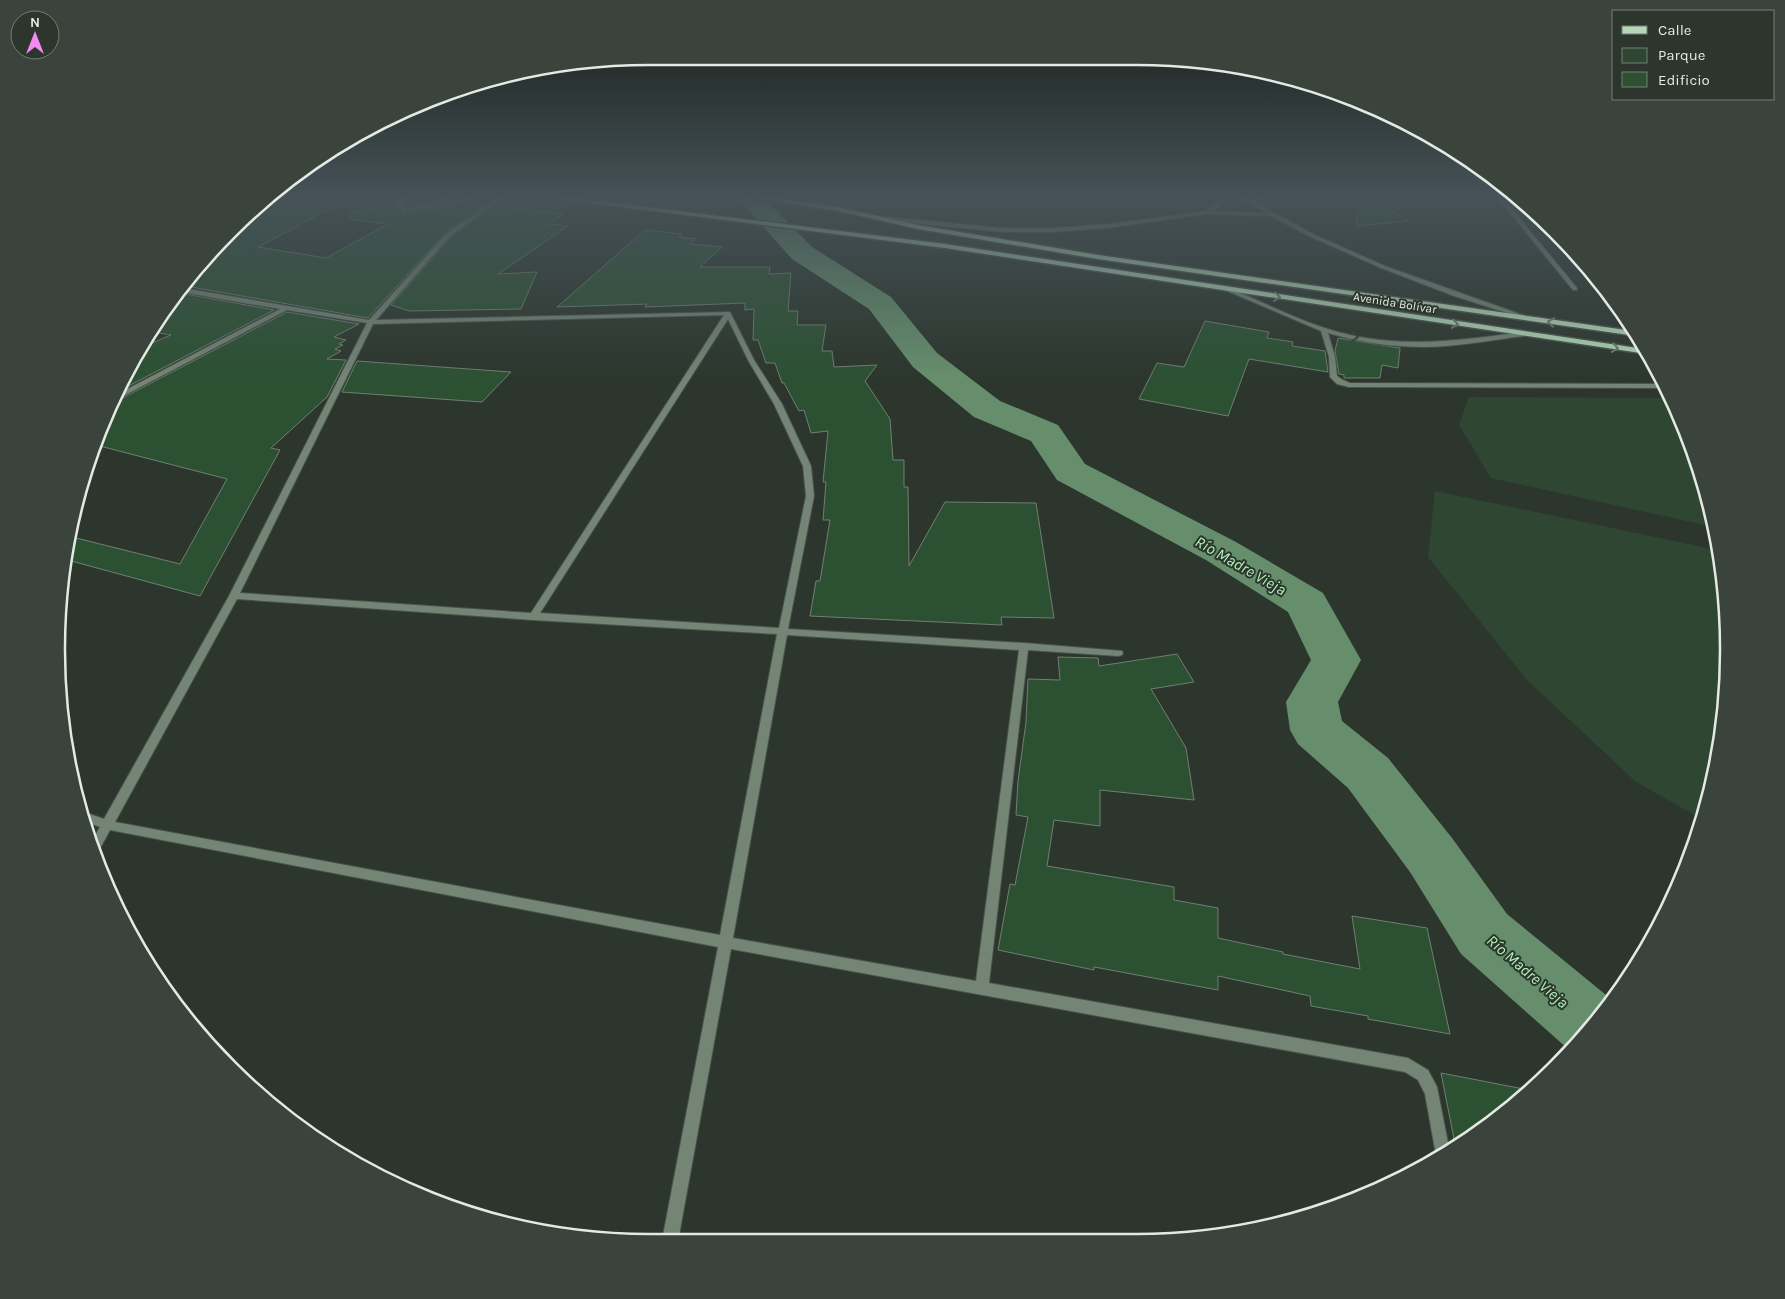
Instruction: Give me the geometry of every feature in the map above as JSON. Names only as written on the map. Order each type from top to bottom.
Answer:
[{"type":"main road","name":"Avenida Bolívar","points":[[1019,258],[1638,351]]},
{"type":"main road","name":"Avenida Bolívar","points":[[1105,258],[1626,333]]},
{"type":"street","points":[[98,842],[234,596],[371,322],[428,258]]},
{"type":"street","points":[[1363,258],[1432,287],[1534,320]]},
{"type":"street","points":[[1549,258],[1575,289]]},
{"type":"street","points":[[1227,290],[1324,330],[1407,345],[1427,345],[1524,334]]},
{"type":"street","points":[[188,291],[371,322],[728,313]]},
{"type":"street","points":[[124,394],[286,308]]},
{"type":"street","points":[[533,617],[728,313]]},
{"type":"street","points":[[671,1234],[724,942],[810,496],[808,466],[778,404],[751,360],[728,313]]},
{"type":"street","points":[[1324,330],[1332,357],[1334,377],[1340,382],[1349,385],[1657,386]]},
{"type":"street","points":[[234,596],[533,617],[783,630],[1118,652]]},
{"type":"street","points":[[982,988],[1024,646]]},
{"type":"street","points":[[90,818],[107,825],[724,942],[1408,1065],[1423,1075],[1432,1092],[1441,1147]]},
{"type":"green space","points":[[1469,397],[1663,398],[1689,462],[1707,525],[1491,478],[1459,425]]},
{"type":"green space","points":[[1435,491],[1711,549],[1719,611],[1719,688],[1709,764],[1696,815],[1636,782],[1527,680],[1428,557]]},
{"type":"building","points":[[216,258],[423,258],[368,318],[191,287]]},
{"type":"building","points":[[433,258],[522,258],[498,274],[537,272],[521,309],[409,311],[391,305]]},
{"type":"building","points":[[613,258],[710,258],[700,267],[770,267],[769,274],[791,273],[788,311],[798,311],[797,325],[826,325],[822,351],[832,351],[834,367],[877,365],[865,381],[890,419],[893,460],[904,460],[904,487],[908,487],[909,566],[945,502],[1036,503],[1054,618],[1001,617],[1002,625],[810,616],[816,581],[820,581],[830,520],[823,520],[826,482],[823,482],[828,431],[811,433],[804,410],[799,411],[784,383],[782,383],[775,363],[766,363],[758,340],[753,340],[754,309],[745,310],[745,303],[645,307],[647,304],[557,307]]},
{"type":"building","points":[[186,294],[274,310],[127,387],[152,343],[171,335],[159,333]]},
{"type":"building","points":[[287,312],[359,324],[334,337],[346,340],[339,344],[343,345],[335,349],[341,351],[327,359],[346,360],[327,397],[271,448],[280,450],[200,596],[72,561],[76,538],[180,564],[227,479],[102,446],[122,398]]},
{"type":"building","points":[[1205,321],[1269,332],[1267,338],[1293,342],[1292,346],[1325,351],[1328,372],[1249,359],[1228,416],[1139,399],[1157,363],[1184,367]]},
{"type":"building","points":[[1338,338],[1400,348],[1398,368],[1382,365],[1380,378],[1344,378],[1344,375],[1339,374],[1335,351]]},
{"type":"building","points":[[357,361],[511,372],[482,402],[342,392]]},
{"type":"building","points":[[1177,654],[1194,682],[1151,689],[1186,748],[1194,800],[1100,790],[1100,826],[1054,820],[1047,866],[1174,887],[1174,900],[1218,908],[1218,938],[1283,952],[1283,954],[1360,969],[1352,916],[1427,928],[1450,1034],[1311,1006],[1310,996],[1218,976],[1218,990],[1094,967],[1094,970],[998,950],[1010,884],[1015,885],[1028,817],[1016,815],[1018,781],[1026,722],[1028,679],[1060,680],[1058,657],[1098,658],[1099,666]]},
{"type":"building","points":[[1441,1073],[1521,1089],[1491,1113],[1454,1139]]},
{"type":"waterway","name":"Río Madre Vieja","points":[[809,258],[880,303],[925,360],[987,409],[1045,433],[1071,472],[1221,551],[1307,603],[1336,660],[1312,702],[1317,730],[1368,773],[1431,855],[1484,934],[1586,1021]]}]
